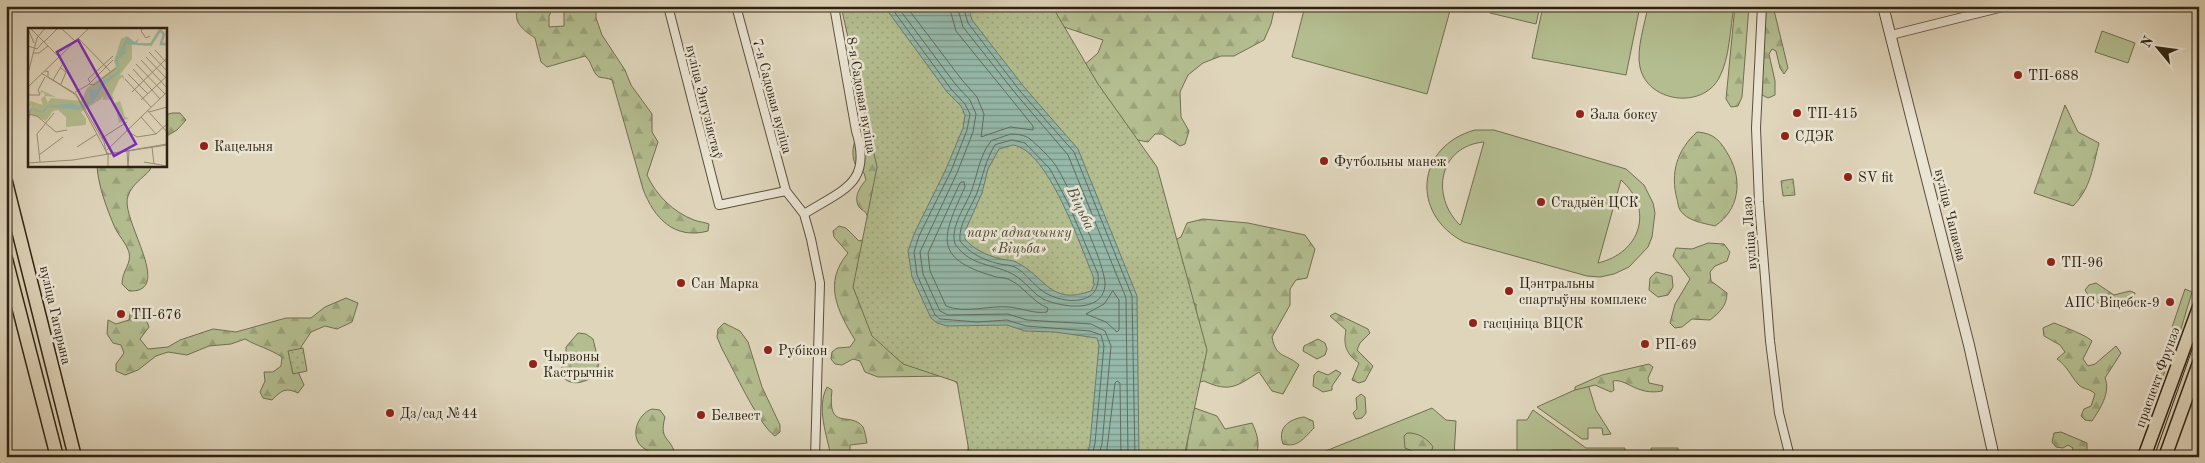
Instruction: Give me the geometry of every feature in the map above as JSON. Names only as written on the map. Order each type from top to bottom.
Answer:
[{"type":"main road","name":"вуліца Гагарына","points":[[6,182],[75,457]]},
{"type":"main road","points":[[28,265],[8,265],[57,457]]},
{"type":"main road","name":"праспект Фрунзэ","points":[[2144,457],[2199,307]]},
{"type":"main road","points":[[2165,457],[2199,363]]},
{"type":"street","name":"вуліца Энтузіястаў","points":[[668,6],[719,205],[786,192]]},
{"type":"street","name":"7-я Садовая вуліца","points":[[736,6],[786,192]]},
{"type":"street","name":"8-я Садовая вуліца","points":[[804,214],[850,185],[858,176],[862,162],[862,149],[856,131],[834,6]]},
{"type":"street","name":"вуліца Лазо","points":[[1762,6],[1756,128],[1759,202],[1770,341],[1780,413],[1790,457]]},
{"type":"street","name":"вуліца Чапаева","points":[[1883,6],[1990,432],[1994,457]]},
{"type":"street","points":[[1891,35],[2007,6]]},
{"type":"street","points":[[786,192],[804,214],[820,283],[815,457]]},
{"type":"street","name":"вуліца Чапаева","points":[[1990,432],[1999,457]]},
{"type":"green space","points":[[519,6],[554,6],[549,16],[549,27],[564,26],[564,6],[596,6],[596,18],[602,35],[625,70],[631,85],[652,114],[652,132],[658,142],[647,175],[660,196],[672,208],[686,217],[709,224],[708,231],[685,232],[675,229],[659,217],[643,189],[612,80],[599,77],[585,56],[547,67],[541,62],[535,38],[526,32],[517,21],[516,16]]},
{"type":"green space","name":"парк адпачынку «Віцьба»","points":[[841,6],[1052,6],[1098,84],[1157,167],[1207,350],[1184,457],[970,457],[957,382],[903,364],[872,336],[853,287],[877,167]]},
{"type":"green space","points":[[1018,6],[1275,6],[1271,24],[1264,40],[1234,56],[1221,56],[1203,63],[1188,75],[1180,92],[1181,117],[1189,131],[1185,144],[1180,146],[1162,134],[1155,134],[1148,142],[1132,139],[1083,66],[1098,53],[1103,40],[1061,26]]},
{"type":"green space","points":[[1305,6],[1451,7],[1427,94],[1292,57]]},
{"type":"green space","points":[[1492,6],[1540,6],[1536,24],[1490,13]]},
{"type":"green space","points":[[1543,6],[1640,6],[1626,75],[1532,58]]},
{"type":"green space","points":[[1648,6],[1734,6],[1723,70],[1711,88],[1700,95],[1676,98],[1653,88],[1645,79],[1640,67],[1639,52]]},
{"type":"green space","points":[[1735,6],[1749,6],[1742,97],[1738,106],[1731,107],[1726,99]]},
{"type":"green space","points":[[1766,6],[1773,6],[1788,68],[1784,74],[1780,68],[1776,51],[1772,49],[1769,54],[1775,81],[1775,95],[1768,98],[1760,94]]},
{"type":"green space","points":[[2102,31],[2135,43],[2128,63],[2095,52]]},
{"type":"green space","points":[[2065,105],[2078,132],[2099,143],[2088,184],[2073,206],[2034,193]]},
{"type":"green space","points":[[180,113],[186,120],[177,130],[166,136],[166,115]]},
{"type":"green space","points":[[862,129],[869,130],[1032,457],[967,457],[969,440],[961,387],[949,376],[878,377],[865,372],[860,361],[853,359],[842,365],[835,364],[831,359],[832,352],[837,348],[850,347],[855,340],[838,307],[835,296],[836,275],[840,264],[848,253],[834,237],[833,231],[839,226],[846,228],[859,241],[866,239],[869,221],[866,212],[857,203],[857,196],[866,180],[864,173],[855,164],[853,159],[855,140]]},
{"type":"green space","name":"Стадыён ЦСК","points":[[1475,130],[1494,130],[1626,169],[1644,185],[1653,203],[1655,213],[1652,237],[1648,247],[1629,267],[1614,274],[1600,277],[1587,276],[1464,242],[1447,230],[1435,215],[1428,198],[1427,182],[1431,165],[1441,150],[1455,138]],"holes":[[[1484,142],[1461,224],[1460,225],[1451,213],[1445,200],[1444,174],[1449,162],[1457,153],[1469,146]],[[1621,180],[1638,204],[1640,217],[1638,229],[1633,240],[1624,250],[1612,258],[1598,263]]]},
{"type":"green space","points":[[1697,132],[1708,134],[1717,139],[1729,156],[1736,175],[1737,185],[1734,203],[1729,212],[1715,226],[1696,221],[1683,214],[1679,207],[1675,189],[1675,171],[1680,154],[1684,146]]},
{"type":"green space","points":[[97,166],[151,166],[150,170],[130,192],[127,206],[147,268],[147,280],[142,288],[129,291],[122,284],[130,256],[115,228],[99,181]]},
{"type":"green space","points":[[1793,179],[1795,195],[1783,196],[1781,181]]},
{"type":"green space","points":[[1203,219],[1248,223],[1305,235],[1315,249],[1307,278],[1296,280],[1290,289],[1290,305],[1272,337],[1276,349],[1299,365],[1283,394],[1272,391],[1259,372],[1233,386],[1220,387],[1204,381],[1188,385],[1179,395],[1189,406],[1217,416],[1225,429],[1252,423],[1258,440],[1255,457],[1222,450],[1220,457],[1186,457],[1188,436],[1179,421],[1169,421],[1150,427],[1152,373],[1158,344],[1164,338],[1177,335],[1196,321],[1196,304],[1183,303],[1176,324],[1163,327],[1155,322],[1147,286],[1140,271],[1145,265],[1158,264],[1163,256],[1160,247],[1181,237],[1187,223]]},
{"type":"green space","points":[[1708,243],[1724,244],[1730,252],[1727,261],[1715,266],[1710,272],[1711,281],[1727,293],[1726,302],[1710,320],[1692,319],[1682,327],[1675,328],[1670,323],[1675,304],[1690,279],[1673,256],[1676,248],[1692,249]]},
{"type":"green space","points":[[1656,272],[1672,276],[1673,287],[1668,295],[1658,297],[1649,290],[1650,278]]},
{"type":"green space","points":[[2096,283],[2114,295],[2130,291],[2135,293],[2133,303],[2121,308],[2107,307],[2100,304],[2089,296],[2085,290],[2089,285]]},
{"type":"green space","points":[[2185,289],[2192,292],[2178,339],[2169,336]]},
{"type":"green space","points":[[346,298],[358,303],[352,322],[337,329],[325,326],[311,332],[301,347],[304,360],[299,365],[299,374],[304,385],[298,393],[286,390],[272,400],[263,398],[260,392],[265,381],[264,372],[273,372],[281,366],[282,357],[245,339],[231,344],[209,346],[187,355],[168,352],[156,356],[138,370],[125,375],[116,371],[116,364],[124,353],[121,345],[113,343],[107,334],[108,320],[116,324],[129,320],[131,307],[141,308],[149,327],[140,339],[148,349],[168,347],[180,340],[213,329],[236,332],[286,318],[311,318],[325,307]]},
{"type":"green space","points":[[1335,313],[1368,329],[1370,333],[1360,343],[1357,350],[1373,366],[1365,381],[1359,383],[1352,380],[1359,363],[1346,349],[1346,330],[1330,316]]},
{"type":"green space","points":[[724,323],[740,331],[748,342],[762,387],[780,425],[780,432],[775,436],[754,409],[722,349],[717,337],[718,329]]},
{"type":"green space","points":[[2054,323],[2092,341],[2083,359],[2088,366],[2095,364],[2116,346],[2121,353],[2105,378],[2106,395],[2092,421],[2085,420],[2081,416],[2084,409],[2091,406],[2095,394],[2078,384],[2057,359],[2065,352],[2060,345],[2044,336],[2043,328]]},
{"type":"green space","points":[[578,333],[586,334],[593,339],[599,363],[596,375],[577,383],[568,381],[559,374],[566,358],[566,347]]},
{"type":"green space","points":[[1318,339],[1325,343],[1327,349],[1325,355],[1317,359],[1303,351],[1304,346]]},
{"type":"green space","points":[[303,348],[307,371],[293,374],[288,351]]},
{"type":"green space","points":[[1649,364],[1653,367],[1648,378],[1649,383],[1663,386],[1662,391],[1646,391],[1618,381],[1613,381],[1614,390],[1611,392],[1595,385],[1575,390],[1575,387],[1602,375]]},
{"type":"green space","points":[[2160,365],[2164,365],[2166,368],[2152,407],[2146,409],[2145,406]]},
{"type":"green space","points":[[1336,370],[1341,373],[1332,386],[1332,390],[1323,392],[1313,386],[1314,375],[1318,371],[1328,375]]},
{"type":"green space","points":[[1588,384],[1596,410],[1611,434],[1603,435],[1602,428],[1588,428],[1588,439],[1582,439],[1537,407]]},
{"type":"green space","points":[[827,387],[832,390],[831,403],[836,416],[858,422],[864,430],[867,443],[850,445],[850,457],[831,457],[822,413],[822,404]]},
{"type":"green space","points":[[1361,394],[1365,397],[1366,413],[1362,418],[1356,419],[1353,413],[1357,409],[1356,398]]},
{"type":"green space","points":[[1432,408],[1446,420],[1456,421],[1454,457],[1311,457]]},
{"type":"green space","points":[[652,409],[660,410],[665,417],[663,431],[674,450],[675,457],[652,453],[640,445],[637,439],[636,427],[639,421],[642,416]]},
{"type":"green space","points":[[1533,410],[1586,448],[1625,448],[1625,457],[1571,456],[1570,450],[1552,450],[1546,457],[1517,457],[1517,420],[1527,420]]},
{"type":"green space","points":[[1304,417],[1313,421],[1314,428],[1304,439],[1297,443],[1293,445],[1283,444],[1282,433],[1286,425],[1289,422]]},
{"type":"green space","points":[[2061,432],[2087,443],[2087,457],[2071,457],[2073,448],[2068,445],[2063,448],[2056,447],[2052,442],[2054,433]]},
{"type":"green space","points":[[1407,433],[1418,435],[1425,439],[1433,447],[1431,452],[1424,456],[1405,448],[1404,436]]},
{"type":"green space","points":[[1651,448],[1678,448],[1678,456],[1680,457],[1651,457]]},
{"type":"water","name":"Віцьба","points":[[884,6],[968,6],[972,20],[1024,87],[1078,149],[1137,296],[1139,457],[1087,457],[1099,345],[1097,338],[1055,332],[1025,331],[1007,325],[947,326],[937,323],[931,318],[912,277],[908,251],[963,128],[965,115],[961,106],[947,92]],"holes":[[[1013,145],[1026,151],[1038,163],[1050,180],[1071,222],[1093,276],[1094,285],[1091,291],[1077,295],[1066,295],[1057,292],[1016,262],[986,254],[976,249],[965,239],[966,229],[982,193],[988,169],[999,149]]]},
{"type":"tram line","points":[[2154,457],[2199,330]]},
{"type":"place","name":"ТП-688","points":[[2018,75]]},
{"type":"place","name":"ТП-415","points":[[1797,113]]},
{"type":"place","name":"Зала боксу","points":[[1580,114]]},
{"type":"place","name":"СДЭК","points":[[1785,136]]},
{"type":"place","name":"Кацельня","points":[[204,146]]},
{"type":"place","name":"Футбольны манеж","points":[[1324,161]]},
{"type":"place","name":"SV fit","points":[[1848,177]]},
{"type":"place","name":"Стадыён ЦСК","points":[[1541,202]]},
{"type":"place","name":"ТП-96","points":[[2051,262]]},
{"type":"place","name":"Сан Марка","points":[[681,283]]},
{"type":"place","name":"Цэнтральны спартыўны комплекс","points":[[1509,291]]},
{"type":"place","name":"АПС Віцебск-9","points":[[2170,302]]},
{"type":"place","name":"ТП-676","points":[[121,314]]},
{"type":"place","name":"гасцініца ВЦСК","points":[[1473,323]]},
{"type":"place","name":"РП-69","points":[[1645,344]]},
{"type":"place","name":"Рубікон","points":[[768,350]]},
{"type":"place","name":"Чырвоны Кастрычнік","points":[[533,364]]},
{"type":"place","name":"Дз/сад №44","points":[[390,413]]},
{"type":"place","name":"Белвест","points":[[701,415]]}]
